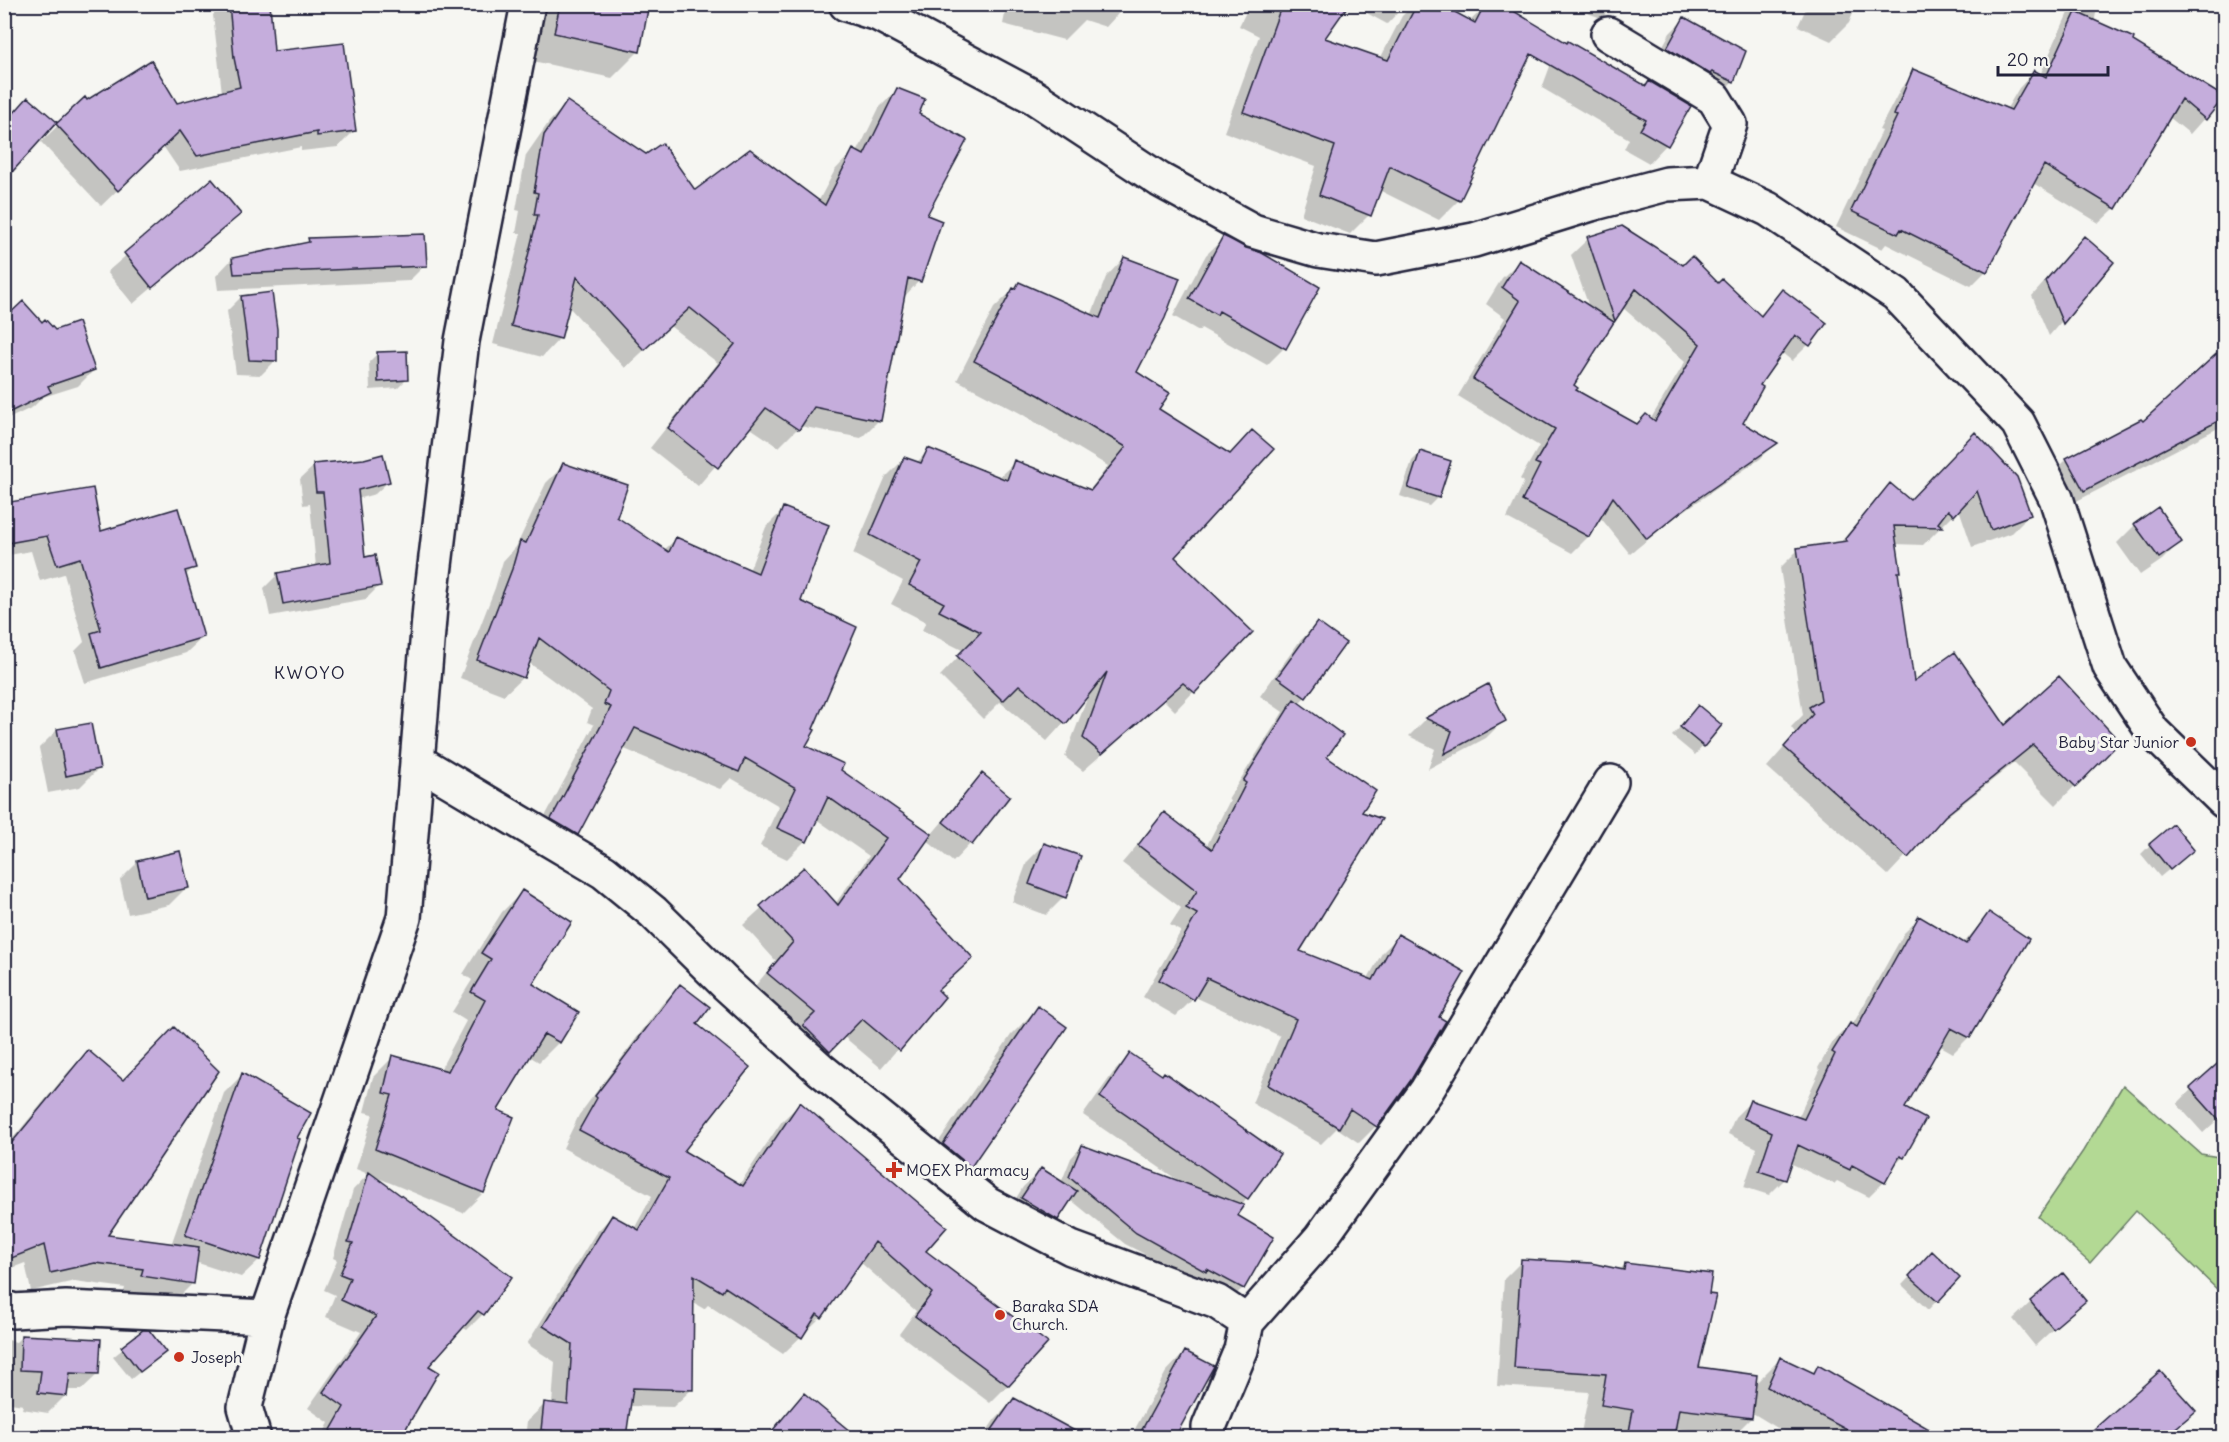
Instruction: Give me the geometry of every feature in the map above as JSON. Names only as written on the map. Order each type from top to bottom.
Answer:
[{"type":"street","points":[[254,1437],[245,1407],[267,1317],[404,918],[430,607],[462,341],[528,4]]},
{"type":"street","points":[[846,4],[881,9],[1034,97],[1160,180],[1253,231],[1318,250],[1376,259],[1474,240],[1591,204],[1667,184],[1710,182],[1768,209],[1896,294],[2018,423],[2056,498],[2110,667],[2153,732],[2224,801]]},
{"type":"street","points":[[1608,34],[1714,98],[1730,124],[1710,182]]},
{"type":"street","points":[[417,761],[604,872],[653,912],[727,985],[820,1069],[987,1204],[1071,1248],[1217,1302],[1247,1322]]},
{"type":"street","points":[[1210,1437],[1209,1428],[1241,1350],[1247,1322],[1320,1239],[1427,1090],[1611,782]]},
{"type":"street","points":[[4,1307],[13,1311],[66,1308],[267,1317]]},
{"type":"green space","points":[[2123,1085],[2201,1154],[2224,1158],[2224,1296],[2136,1211],[2090,1263],[2038,1217],[2083,1151]]},
{"type":"building","points":[[229,4],[270,4],[274,51],[344,43],[356,131],[317,136],[317,132],[197,156],[180,131],[118,191],[56,124],[85,97],[87,100],[151,60],[177,103],[240,87],[234,58]]},
{"type":"building","points":[[560,4],[649,4],[640,52],[554,33]]},
{"type":"building","points":[[1282,4],[1349,4],[1325,38],[1388,60],[1417,4],[1440,4],[1475,23],[1485,4],[1502,4],[1646,86],[1649,81],[1691,106],[1668,146],[1640,130],[1646,120],[1531,54],[1460,201],[1390,166],[1371,216],[1319,195],[1335,146],[1243,112]]},
{"type":"building","points":[[2076,12],[2134,38],[2133,41],[2224,97],[2206,120],[2181,99],[2116,209],[2044,165],[1987,272],[1901,229],[1898,234],[1851,211],[1897,116],[1894,115],[1913,69],[2011,110],[2034,70],[2046,77]]},
{"type":"building","points":[[1684,17],[1746,51],[1734,82],[1712,72],[1710,74],[1667,48]]},
{"type":"building","points":[[897,88],[925,99],[919,114],[967,140],[927,215],[942,221],[921,282],[908,278],[881,421],[814,407],[799,430],[766,408],[718,468],[668,428],[735,344],[690,308],[644,350],[577,277],[561,339],[511,326],[538,215],[534,215],[538,193],[534,192],[544,135],[567,101],[646,154],[662,143],[695,190],[750,149],[825,205],[853,149],[864,155]]},
{"type":"building","points":[[28,97],[57,122],[4,181],[4,124]]},
{"type":"building","points":[[212,179],[241,214],[152,288],[124,253]]},
{"type":"building","points":[[1622,226],[1683,265],[1692,256],[1718,283],[1722,279],[1761,316],[1782,289],[1827,323],[1810,346],[1795,335],[1760,385],[1763,387],[1743,423],[1778,443],[1697,499],[1647,539],[1613,497],[1589,537],[1522,501],[1540,465],[1535,463],[1555,429],[1473,379],[1520,301],[1502,287],[1519,260],[1614,322],[1574,385],[1578,388],[1576,390],[1637,424],[1646,414],[1655,421],[1700,344],[1636,289],[1615,321],[1587,237]]},
{"type":"building","points":[[425,234],[427,266],[234,274],[232,258],[309,242],[308,238]]},
{"type":"building","points":[[1223,236],[1262,253],[1320,287],[1286,349],[1219,311],[1217,315],[1189,299]]},
{"type":"building","points":[[2084,236],[2114,262],[2063,324],[2045,281]]},
{"type":"building","points":[[1124,257],[1180,278],[1165,318],[1137,372],[1170,393],[1159,409],[1230,454],[1252,430],[1274,449],[1175,557],[1253,632],[1195,693],[1183,683],[1102,754],[1083,738],[1107,672],[1066,724],[1019,685],[1003,701],[957,656],[981,632],[939,611],[944,603],[909,585],[921,562],[870,535],[904,457],[921,463],[928,448],[1007,480],[1014,460],[1091,490],[1126,447],[1039,395],[974,361],[1013,288],[1015,289],[1019,282],[1100,318]]},
{"type":"building","points":[[272,292],[277,329],[277,361],[249,360],[241,296]]},
{"type":"building","points":[[23,301],[42,322],[45,319],[55,330],[78,322],[95,370],[48,386],[51,392],[4,415],[4,319]]},
{"type":"building","points":[[2224,347],[2224,418],[2084,491],[2066,458],[2141,419],[2143,421]]},
{"type":"building","points":[[407,351],[408,380],[378,382],[377,352]]},
{"type":"building","points":[[1975,432],[2017,477],[2031,515],[1991,530],[1977,491],[1954,516],[1948,510],[1938,523],[1943,527],[1894,526],[1901,572],[1898,572],[1914,681],[1955,652],[2005,725],[2059,676],[2120,742],[2076,787],[2033,745],[1945,816],[1908,858],[1784,747],[1813,714],[1809,707],[1821,700],[1797,548],[1847,541],[1845,539],[1890,483],[1910,500]]},
{"type":"building","points":[[1420,451],[1451,461],[1439,498],[1408,488]]},
{"type":"building","points":[[383,454],[390,482],[358,490],[365,557],[375,555],[381,586],[283,604],[277,573],[330,563],[323,492],[316,492],[313,464],[364,459]]},
{"type":"building","points":[[563,463],[628,485],[617,517],[669,552],[676,537],[758,573],[783,507],[829,525],[801,601],[857,627],[813,729],[815,730],[806,746],[844,764],[841,770],[932,834],[900,879],[973,958],[938,990],[945,997],[900,1051],[862,1019],[830,1052],[803,1025],[815,1013],[767,973],[793,942],[760,906],[804,867],[838,905],[886,838],[828,797],[807,842],[777,828],[796,788],[745,758],[739,772],[635,728],[578,835],[551,819],[611,707],[604,704],[609,691],[539,638],[524,678],[477,660],[512,569],[520,541],[526,543]]},
{"type":"building","points":[[93,488],[101,531],[178,508],[196,568],[185,571],[204,637],[101,668],[91,633],[101,630],[80,558],[57,565],[47,536],[8,543],[4,503]]},
{"type":"building","points":[[2158,507],[2182,542],[2159,558],[2134,524]]},
{"type":"building","points":[[1317,622],[1346,643],[1306,698],[1277,677]]},
{"type":"building","points":[[1488,684],[1506,721],[1444,754],[1452,731],[1425,718]]},
{"type":"building","points":[[1294,699],[1343,735],[1327,757],[1376,791],[1362,812],[1382,819],[1300,951],[1373,980],[1398,934],[1465,972],[1439,1017],[1446,1021],[1411,1080],[1377,1127],[1350,1109],[1339,1128],[1268,1085],[1296,1019],[1207,978],[1194,1000],[1159,980],[1197,914],[1186,908],[1197,891],[1138,845],[1164,812],[1212,849],[1246,783],[1243,781]]},
{"type":"building","points":[[1698,705],[1722,725],[1704,747],[1680,727]]},
{"type":"building","points":[[91,723],[100,769],[66,776],[57,729]]},
{"type":"building","points":[[982,773],[1010,796],[972,845],[943,822]]},
{"type":"building","points":[[2173,824],[2194,850],[2170,870],[2149,844]]},
{"type":"building","points":[[1044,843],[1081,856],[1066,898],[1029,884]]},
{"type":"building","points":[[180,851],[189,888],[145,897],[137,861]]},
{"type":"building","points":[[522,890],[572,922],[533,984],[579,1012],[560,1043],[544,1034],[498,1110],[514,1117],[484,1193],[375,1149],[392,1095],[383,1093],[392,1055],[448,1071],[485,1000],[471,992],[491,959],[481,953]]},
{"type":"building","points":[[1989,912],[2029,939],[1970,1038],[1951,1028],[1905,1108],[1926,1119],[1904,1158],[1900,1156],[1885,1183],[1852,1165],[1850,1170],[1798,1145],[1786,1180],[1759,1171],[1772,1132],[1743,1118],[1750,1100],[1804,1119],[1835,1054],[1832,1052],[1850,1023],[1857,1027],[1919,916],[1966,944]]},
{"type":"building","points":[[680,984],[710,1007],[697,1024],[750,1067],[684,1151],[743,1186],[800,1102],[947,1227],[926,1251],[1048,1343],[1009,1386],[915,1316],[932,1293],[875,1242],[822,1318],[817,1314],[802,1338],[725,1287],[722,1292],[694,1275],[693,1390],[633,1388],[626,1437],[592,1437],[541,1430],[544,1402],[568,1405],[572,1344],[543,1326],[612,1215],[639,1230],[669,1178],[579,1130],[597,1098],[595,1096]]},
{"type":"building","points":[[1038,1006],[1067,1027],[971,1167],[943,1144]]},
{"type":"building","points":[[174,1027],[219,1071],[108,1235],[199,1247],[194,1284],[141,1276],[143,1269],[95,1263],[50,1273],[44,1245],[4,1261],[4,1152],[88,1050],[123,1080]]},
{"type":"building","points":[[1130,1053],[1162,1075],[1164,1072],[1280,1154],[1248,1199],[1100,1097]]},
{"type":"building","points":[[2224,1058],[2224,1126],[2190,1088]]},
{"type":"building","points":[[242,1073],[311,1113],[297,1138],[300,1139],[260,1260],[185,1235]]},
{"type":"building","points":[[1082,1145],[1244,1205],[1237,1215],[1274,1237],[1244,1289],[1207,1269],[1206,1272],[1136,1233],[1069,1177]]},
{"type":"building","points":[[1041,1168],[1077,1191],[1058,1220],[1021,1198]]},
{"type":"building","points":[[369,1172],[512,1277],[484,1315],[478,1311],[429,1366],[439,1372],[401,1437],[327,1437],[344,1407],[323,1392],[376,1316],[341,1300],[350,1278],[340,1274],[353,1243],[348,1242]]},
{"type":"building","points":[[1932,1251],[1960,1278],[1938,1302],[1909,1276]]},
{"type":"building","points":[[1521,1259],[1591,1263],[1624,1270],[1625,1263],[1712,1274],[1709,1294],[1716,1295],[1699,1367],[1757,1375],[1752,1418],[1679,1409],[1674,1437],[1628,1437],[1633,1410],[1601,1405],[1606,1374],[1514,1368]]},
{"type":"building","points":[[2063,1273],[2086,1301],[2053,1329],[2030,1301]]},
{"type":"building","points":[[143,1330],[149,1330],[166,1352],[140,1372],[121,1347]]},
{"type":"building","points":[[21,1335],[101,1339],[99,1374],[70,1373],[67,1396],[38,1393],[41,1371],[20,1370]]},
{"type":"building","points":[[1185,1351],[1214,1366],[1175,1437],[1138,1437]]},
{"type":"building","points":[[1780,1357],[1814,1373],[1818,1365],[1943,1437],[1860,1437],[1767,1387]]},
{"type":"building","points":[[2160,1371],[2196,1411],[2165,1437],[2085,1437]]},
{"type":"building","points":[[804,1393],[857,1437],[767,1437]]},
{"type":"building","points":[[1014,1398],[1086,1437],[987,1437]]},
{"type":"place","name":"Baby Star Junior","points":[[2191,742]]},
{"type":"place","name":"MOEX Pharmacy","points":[[894,1170]]},
{"type":"place","name":"Baraka SDA Church.","points":[[1000,1315]]},
{"type":"place","name":"Joseph","points":[[179,1357]]},
{"type":"district","name":"KWOYO","points":[[310,672]]}]
